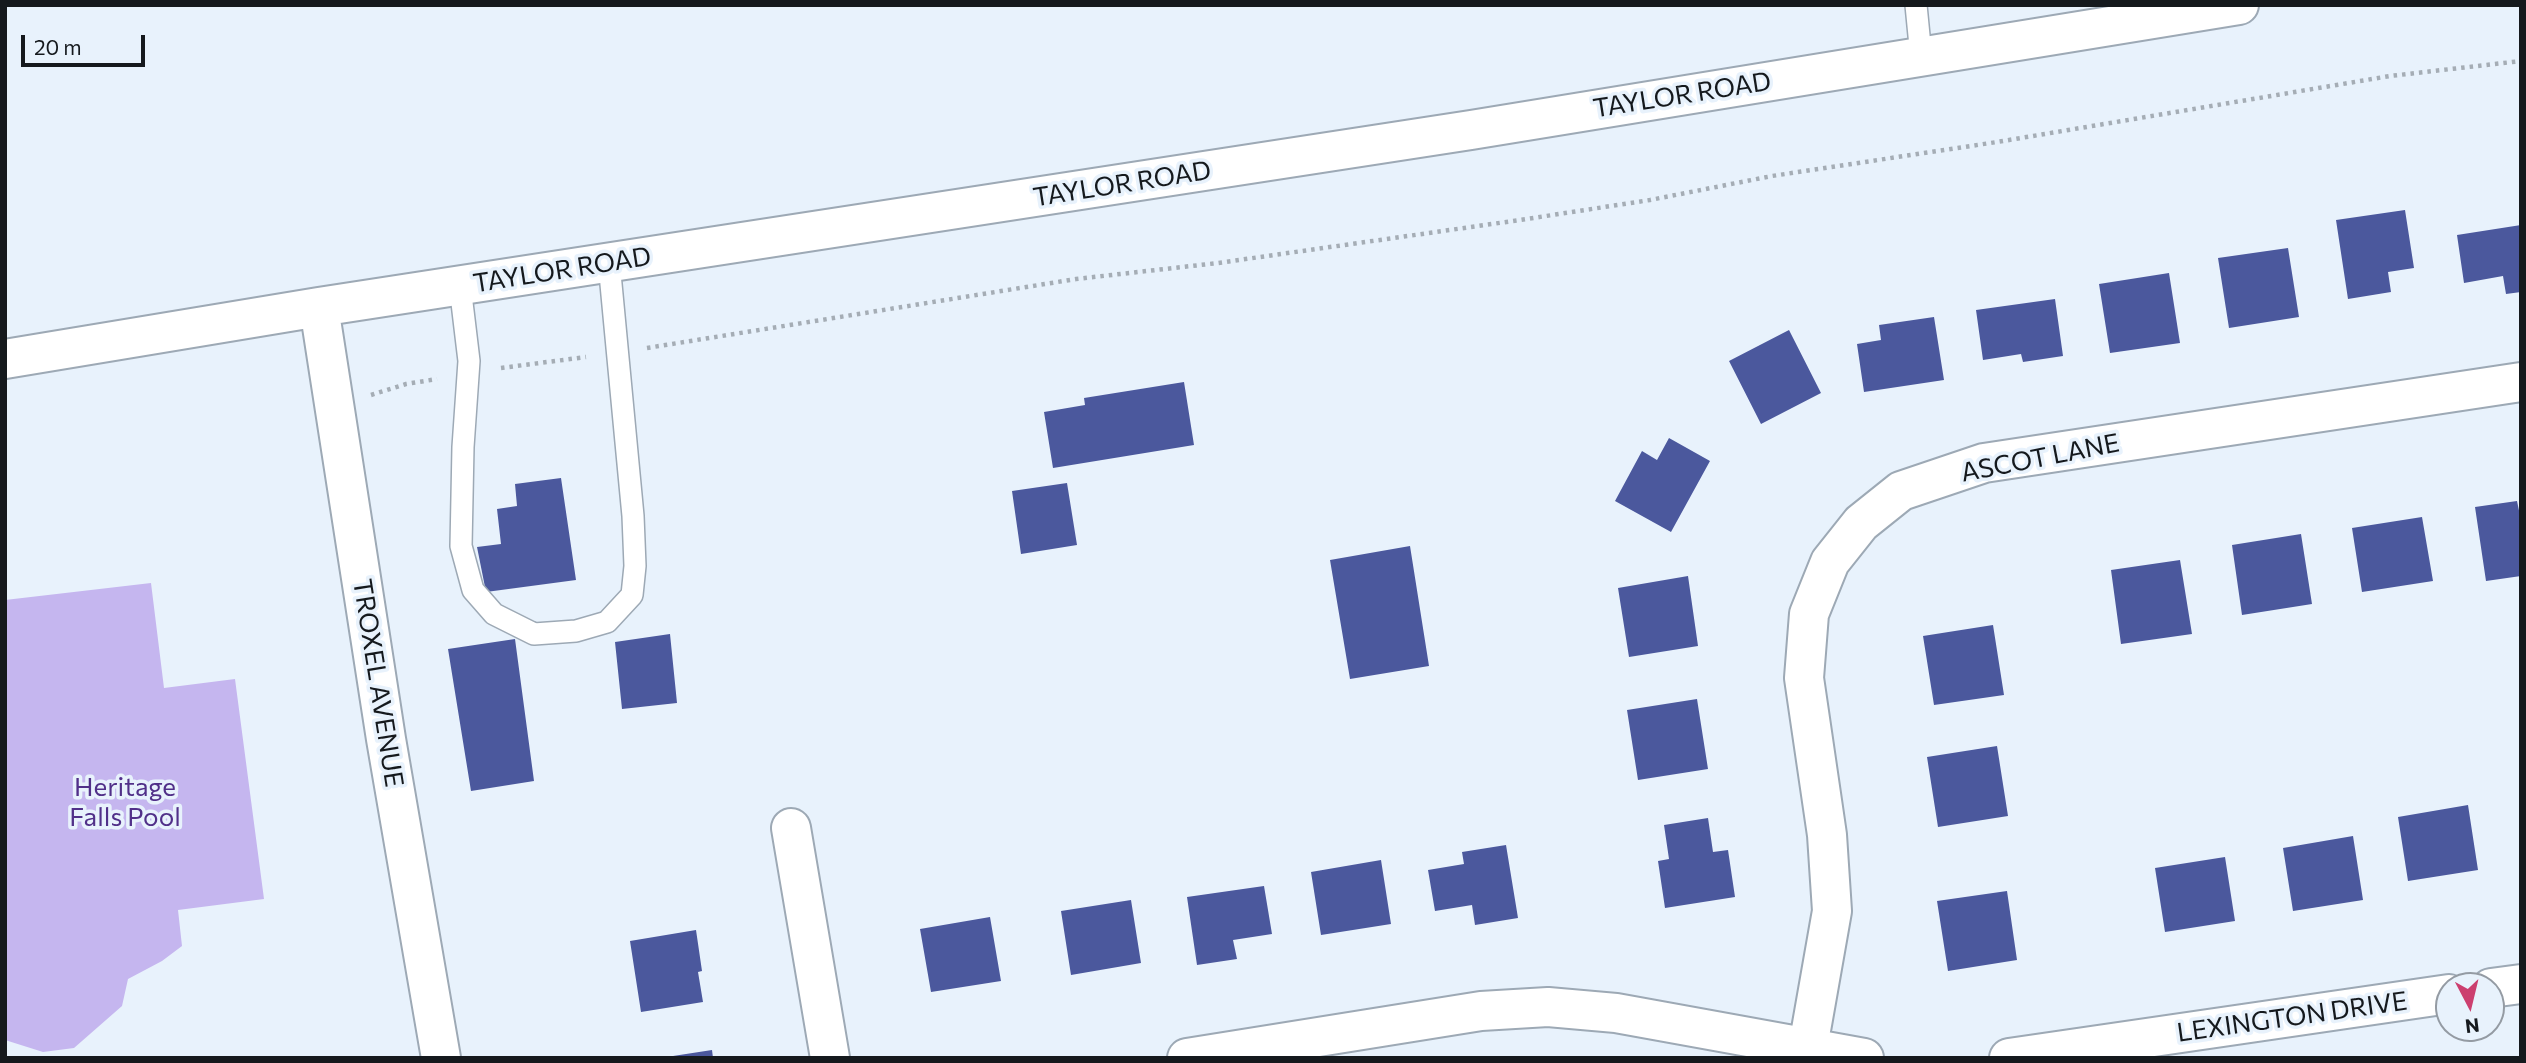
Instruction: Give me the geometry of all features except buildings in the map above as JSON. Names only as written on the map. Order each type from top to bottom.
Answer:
[{"type":"street","name":"TAYLOR ROAD","points":[[5,359],[318,307],[1471,130],[2239,5]]},
{"type":"street","name":"TROXEL AVENUE","points":[[318,307],[386,740],[440,1058]]},
{"type":"street","name":"ASCOT LANE","points":[[1808,1047],[1832,911],[1827,835],[1804,677],[1809,614],[1830,562],[1861,523],[1901,491],[1984,463],[2521,382]]},
{"type":"street","points":[[791,828],[830,1058]]},
{"type":"street","name":"LEXINGTON DRIVE","points":[[2009,1058],[2435,996]]},
{"type":"street","points":[[1187,1058],[1481,1012],[1548,1007],[1616,1013],[1864,1058]]},
{"type":"lane","points":[[1916,5],[1921,55]]},
{"type":"lane","points":[[460,286],[469,361],[461,546],[473,590],[494,614],[534,634],[576,631],[607,622],[632,594],[635,566],[633,516],[609,263]]},
{"type":"path","points":[[334,407],[406,384],[468,374],[617,353],[1076,279],[1217,263],[1520,220],[1650,200],[1772,176],[2010,140],[2390,76],[2521,61]]},
{"type":"green space","name":"Heritage Falls Pool","points":[[151,583],[164,688],[235,679],[264,899],[178,910],[182,946],[162,961],[128,979],[122,1006],[74,1048],[43,1052],[5,1040],[5,600]]}]
